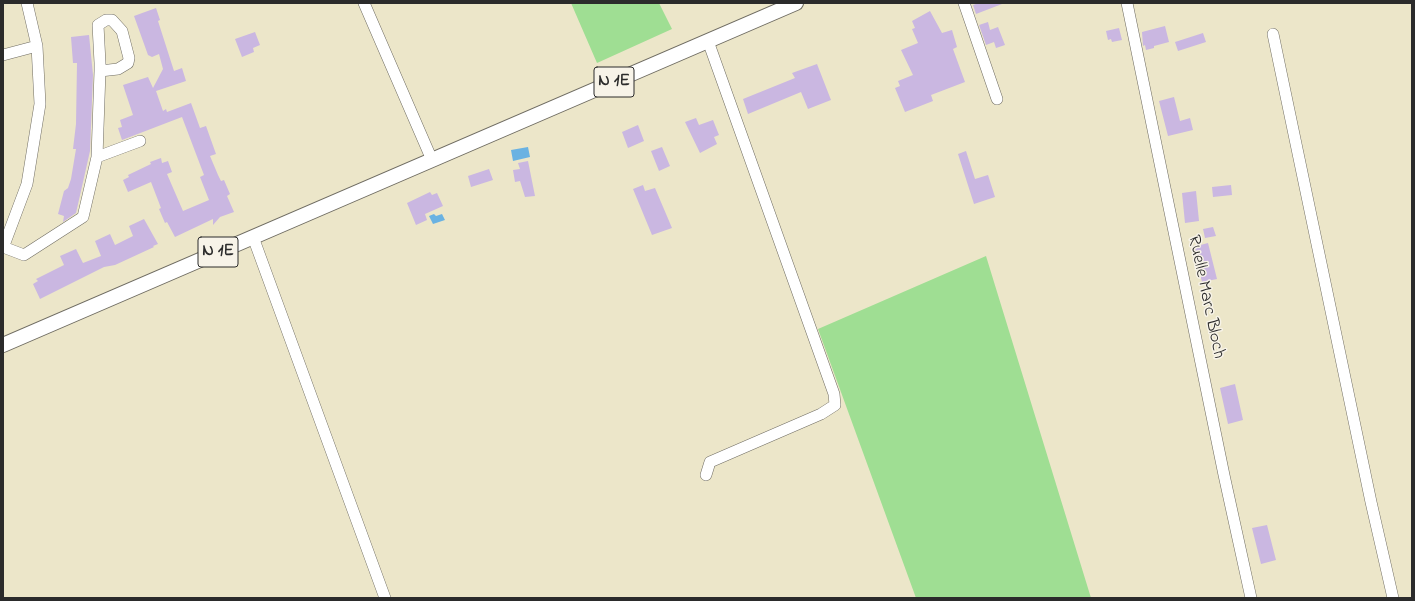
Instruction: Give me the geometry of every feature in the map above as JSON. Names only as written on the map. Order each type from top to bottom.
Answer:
[{"type":"main road","name":"N 1E","points":[[3,345],[796,3]]},
{"type":"street","points":[[27,3],[37,46],[40,104],[27,184],[3,248],[24,255],[83,217],[97,157],[100,71],[98,25],[106,20],[112,20],[122,30],[129,58],[128,63],[118,69],[100,71]]},
{"type":"street","points":[[364,3],[432,160]]},
{"type":"street","points":[[964,3],[997,99]]},
{"type":"street","name":"Ruelle Marc Bloch","points":[[1127,3],[1224,475],[1252,598]]},
{"type":"street","points":[[1273,34],[1371,502],[1393,598]]},
{"type":"street","points":[[706,475],[710,462],[821,414],[835,405],[834,394],[708,41]]},
{"type":"street","points":[[3,56],[37,46]]},
{"type":"street","points":[[97,157],[140,142]]},
{"type":"street","points":[[253,237],[385,598]]},
{"type":"green space","points":[[571,3],[659,3],[672,29],[597,63]]},
{"type":"green space","points":[[986,256],[1091,598],[916,598],[818,329]]},
{"type":"water","points":[[528,147],[530,157],[513,161],[511,150]]},
{"type":"water","points":[[434,214],[436,216],[442,214],[445,220],[433,224],[429,216]]},
{"type":"building","points":[[979,3],[1002,4],[976,14],[973,5]]},
{"type":"building","points":[[156,8],[160,20],[158,21],[174,71],[182,68],[186,81],[156,91],[163,111],[166,109],[167,112],[191,103],[200,128],[206,126],[216,154],[210,156],[221,181],[224,180],[230,194],[227,196],[234,212],[220,217],[213,225],[213,219],[175,237],[167,222],[165,223],[151,182],[128,192],[123,180],[129,177],[128,175],[151,164],[150,162],[161,158],[162,163],[168,161],[172,172],[167,174],[183,211],[209,200],[200,177],[204,175],[182,117],[122,140],[118,128],[122,127],[120,120],[133,115],[123,85],[148,77],[153,88],[163,69],[159,54],[152,57],[148,55],[134,16]]},
{"type":"building","points":[[930,11],[942,33],[952,30],[957,47],[953,49],[965,82],[931,95],[933,101],[905,112],[895,88],[900,86],[898,81],[913,75],[901,50],[918,43],[912,29],[915,28],[912,21]]},
{"type":"building","points":[[988,22],[990,30],[998,27],[1005,45],[996,48],[994,42],[986,45],[979,25]]},
{"type":"building","points":[[1165,26],[1169,42],[1146,50],[1145,45],[1143,46],[1142,32]]},
{"type":"building","points":[[1119,28],[1122,40],[1112,42],[1111,39],[1108,40],[1106,31]]},
{"type":"building","points":[[255,32],[260,45],[253,48],[254,52],[242,57],[235,39]]},
{"type":"building","points":[[1203,33],[1206,42],[1178,51],[1175,42]]},
{"type":"building","points":[[89,35],[93,75],[90,151],[76,213],[63,222],[64,216],[58,214],[64,191],[68,188],[71,179],[76,149],[73,149],[76,124],[77,63],[73,63],[71,37]]},
{"type":"building","points":[[817,64],[831,100],[808,109],[801,92],[748,114],[743,99],[795,78],[792,73]]},
{"type":"building","points":[[1174,97],[1180,121],[1190,118],[1193,130],[1168,136],[1159,101]]},
{"type":"building","points":[[696,118],[699,125],[713,120],[719,135],[714,137],[717,144],[700,153],[685,122]]},
{"type":"building","points":[[638,125],[644,141],[628,148],[622,132]]},
{"type":"building","points":[[662,147],[670,166],[659,171],[651,151]]},
{"type":"building","points":[[966,151],[975,179],[988,175],[995,197],[974,204],[958,154]]},
{"type":"building","points":[[528,161],[535,196],[525,197],[520,181],[515,182],[513,170],[520,169],[518,163]]},
{"type":"building","points":[[489,169],[493,180],[471,187],[468,176]]},
{"type":"building","points":[[643,185],[645,191],[655,188],[672,228],[652,235],[633,189]]},
{"type":"building","points":[[1231,185],[1232,195],[1213,197],[1212,187]]},
{"type":"building","points":[[1196,191],[1199,221],[1185,223],[1182,193]]},
{"type":"building","points":[[430,192],[432,195],[437,193],[443,206],[425,214],[427,220],[416,225],[407,203]]},
{"type":"building","points":[[144,219],[158,244],[115,265],[104,267],[40,299],[33,284],[38,281],[36,279],[64,265],[60,256],[76,249],[83,263],[101,256],[95,241],[110,234],[115,245],[133,236],[129,226]]},
{"type":"building","points":[[1213,227],[1216,236],[1205,238],[1203,229]]},
{"type":"building","points":[[1208,243],[1217,279],[1202,282],[1193,247]]},
{"type":"building","points":[[1235,384],[1243,420],[1228,424],[1220,388]]},
{"type":"building","points":[[1267,525],[1276,560],[1261,564],[1252,528]]}]
